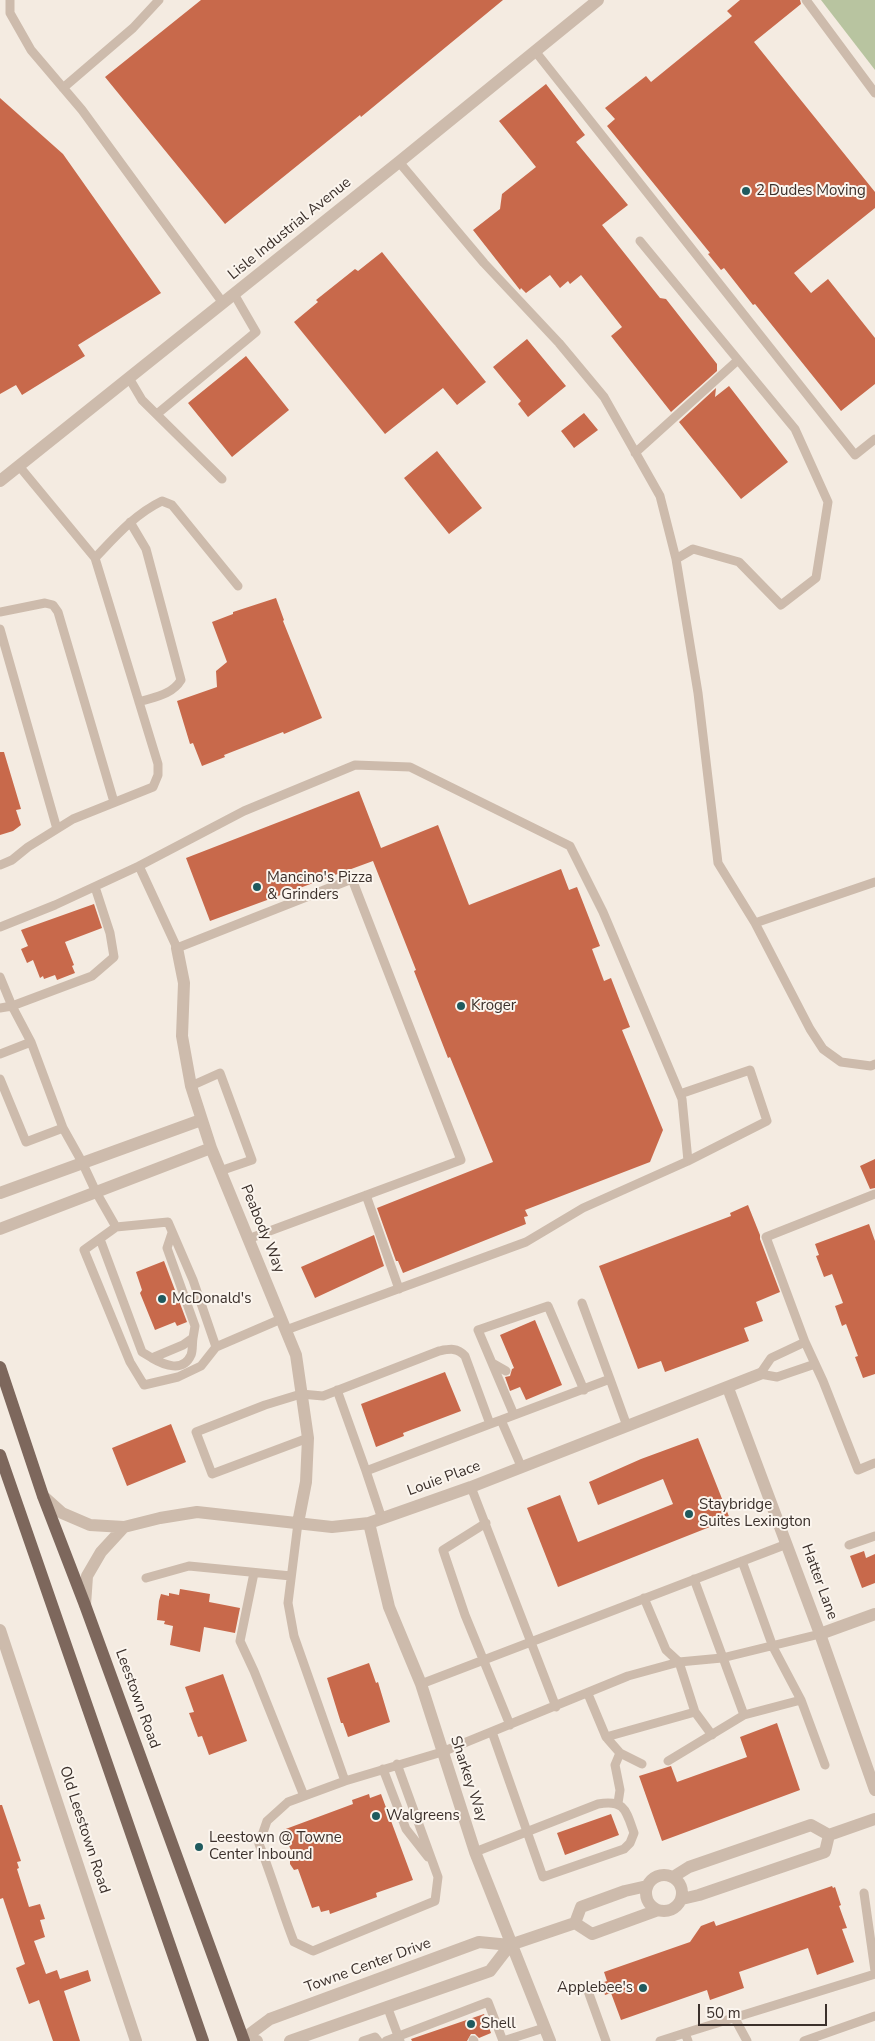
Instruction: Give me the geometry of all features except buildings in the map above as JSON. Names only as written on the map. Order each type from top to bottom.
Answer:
[{"type":"main road","name":"Leestown Road","points":[[0,1367],[43,1496],[85,1605],[241,2040]]},
{"type":"main road","points":[[0,1455],[203,2041]]},
{"type":"street","name":"Lisle Industrial Avenue","points":[[0,481],[399,162],[598,0]]},
{"type":"street","name":"Peabody Way","points":[[177,948],[184,983],[182,1036],[190,1086],[211,1148],[296,1355],[308,1438],[306,1482],[298,1523]]},
{"type":"street","points":[[0,1193],[201,1120]]},
{"type":"street","points":[[0,1230],[211,1148]]},
{"type":"street","name":"Louie Place","points":[[43,1496],[62,1513],[90,1525],[124,1527],[160,1518],[197,1512],[332,1527],[369,1523],[471,1488],[521,1466],[728,1388],[760,1374]]},
{"type":"street","name":"Hatter Lane","points":[[728,1388],[820,1634],[875,1790]]},
{"type":"street","name":"Sharkey Way","points":[[369,1523],[389,1607],[421,1684],[475,1852],[510,1945],[550,2041]]},
{"type":"street","points":[[85,1605],[87,1576],[101,1552],[124,1527]]},
{"type":"street","points":[[820,1634],[875,1614]]},
{"type":"street","name":"Old Leestown Road","points":[[0,1630],[136,2041]]},
{"type":"street","points":[[673,1877],[689,1867],[811,1825],[829,1835],[875,1819]]},
{"type":"street","points":[[682,1899],[825,1852],[829,1835]]},
{"type":"street","points":[[648,1886],[625,1891],[581,1907],[575,1923],[592,1934],[658,1910],[670,1910],[679,1904],[682,1899],[681,1886],[673,1877],[661,1875],[651,1881],[648,1886],[646,1892],[649,1903],[658,1910]]},
{"type":"street","name":"Towne Center Drive","points":[[241,2040],[270,2019],[479,1942],[510,1945],[575,1923]]},
{"type":"street","points":[[290,2041],[490,1971],[510,1945]]},
{"type":"street","points":[[241,2040],[257,2041]]},
{"type":"lane","points":[[10,0],[10,13],[31,50],[82,110],[223,303]]},
{"type":"lane","points":[[63,88],[133,28],[158,0]]},
{"type":"lane","points":[[806,0],[875,93]]},
{"type":"lane","points":[[535,51],[855,455],[875,439]]},
{"type":"lane","points":[[399,162],[484,263],[559,343],[604,397],[660,496],[676,560],[698,693],[718,863],[755,923],[810,1029],[823,1049],[841,1062],[871,1066],[875,1064]]},
{"type":"lane","points":[[640,241],[795,429],[828,502],[816,578],[781,605],[740,562],[694,549],[676,560]]},
{"type":"lane","points":[[157,414],[256,332],[234,294]]},
{"type":"lane","points":[[635,453],[738,360]]},
{"type":"lane","points":[[129,378],[142,400],[222,479]]},
{"type":"lane","points":[[0,865],[12,860],[28,847],[73,819],[153,786],[158,775],[158,764],[95,558],[19,466]]},
{"type":"lane","points":[[95,558],[130,522],[149,507],[162,501],[172,505],[238,586]]},
{"type":"lane","points":[[130,522],[146,549],[181,680],[176,688],[169,692],[138,702]]},
{"type":"lane","points":[[0,612],[44,602],[53,605],[58,612],[114,802]]},
{"type":"lane","points":[[0,629],[57,829]]},
{"type":"lane","points":[[0,927],[95,887],[244,811],[355,765],[410,767],[570,846],[603,912],[682,1099],[688,1161]]},
{"type":"lane","points":[[139,866],[177,948],[352,879],[461,1160],[248,1238]]},
{"type":"lane","points":[[755,923],[875,882]]},
{"type":"lane","points":[[0,1008],[12,1006],[92,976],[114,957],[110,933],[95,887]]},
{"type":"lane","points":[[0,977],[12,1006],[32,1042],[63,1128],[116,1227]]},
{"type":"lane","points":[[0,1054],[32,1042]]},
{"type":"lane","points":[[216,1347],[193,1280],[168,1222],[116,1227],[84,1250],[130,1362],[144,1384],[178,1377],[201,1366],[216,1347],[283,1324],[399,1289],[526,1242],[583,1208],[688,1161],[767,1121],[750,1070],[680,1094]]},
{"type":"lane","points":[[190,1086],[220,1074],[252,1160],[220,1170]]},
{"type":"lane","points":[[0,1079],[26,1142],[63,1128]]},
{"type":"lane","points":[[875,1194],[766,1237],[805,1342],[858,1470],[875,1464]]},
{"type":"lane","points":[[366,1195],[399,1289]]},
{"type":"lane","points":[[100,1239],[142,1352],[165,1365],[175,1367],[184,1362],[190,1355],[195,1326],[166,1248],[172,1233]]},
{"type":"lane","points":[[582,1303],[627,1426]]},
{"type":"lane","points":[[514,1416],[478,1330],[548,1306],[584,1390]]},
{"type":"lane","points":[[152,1358],[193,1338]]},
{"type":"lane","points":[[805,1342],[771,1358],[760,1374],[777,1378],[815,1364]]},
{"type":"lane","points":[[308,1438],[212,1474],[196,1432],[265,1404],[301,1394],[323,1396],[439,1351],[453,1349],[465,1356],[490,1424]]},
{"type":"lane","points":[[492,1364],[506,1371]]},
{"type":"lane","points":[[366,1471],[610,1379]]},
{"type":"lane","points":[[337,1390],[382,1519]]},
{"type":"lane","points":[[510,1406],[513,1390]]},
{"type":"lane","points":[[501,1420],[521,1466]]},
{"type":"lane","points":[[471,1488],[556,1707]]},
{"type":"lane","points":[[298,1523],[288,1603],[294,1636],[345,1781]]},
{"type":"lane","points":[[486,1524],[443,1550],[465,1615],[510,1725]]},
{"type":"lane","points":[[849,1546],[875,1536]]},
{"type":"lane","points":[[421,1684],[787,1544]]},
{"type":"lane","points":[[742,1561],[773,1647],[802,1700],[826,1765]]},
{"type":"lane","points":[[146,1578],[189,1566],[292,1576]]},
{"type":"lane","points":[[254,1573],[240,1641],[304,1796]]},
{"type":"lane","points":[[694,1579],[744,1715]]},
{"type":"lane","points":[[644,1598],[666,1650],[679,1662],[695,1712],[712,1736]]},
{"type":"lane","points":[[398,1764],[438,1877],[435,1901],[313,1951],[294,1942],[281,1911],[270,1870],[259,1844],[267,1821],[288,1802],[345,1781],[398,1764],[442,1752],[588,1694],[628,1676],[679,1662],[722,1658],[820,1634]]},
{"type":"lane","points":[[588,1694],[606,1737],[620,1753],[642,1764]]},
{"type":"lane","points":[[668,1761],[744,1715],[802,1700]]},
{"type":"lane","points":[[606,1737],[695,1712]]},
{"type":"lane","points":[[475,1852],[527,1832],[598,1804],[610,1802],[618,1803],[626,1810],[634,1833],[630,1843],[624,1849],[543,1877],[527,1832],[492,1732]]},
{"type":"lane","points":[[618,1803],[620,1790],[615,1765],[620,1753]]},
{"type":"lane","points":[[383,1769],[406,1829],[433,1863]]},
{"type":"lane","points":[[660,2041],[687,2037],[734,2017],[875,1972],[864,1893]]},
{"type":"lane","points":[[588,1991],[606,2041]]},
{"type":"lane","points":[[386,2041],[421,2032],[464,2016],[488,2002],[503,2041],[544,2028]]},
{"type":"lane","points":[[387,2006],[399,2039]]},
{"type":"lane","points":[[804,2041],[875,2016]]},
{"type":"lane","points":[[734,2017],[747,2041]]},
{"type":"lane","points":[[363,2041],[375,2037],[378,2041]]},
{"type":"green space","points":[[821,0],[875,0],[875,70]]},
{"type":"place","name":"2 Dudes Moving","points":[[746,191]]},
{"type":"place","name":"Mancino's Pizza & Grinders","points":[[257,887]]},
{"type":"place","name":"Kroger","points":[[461,1006]]},
{"type":"place","name":"McDonald's","points":[[162,1299]]},
{"type":"place","name":"Staybridge Suites Lexington","points":[[689,1514]]},
{"type":"place","name":"Walgreens","points":[[376,1816]]},
{"type":"place","name":"Leestown @ Towne Center Inbound","points":[[199,1847]]},
{"type":"place","name":"Applebee's","points":[[643,1988]]},
{"type":"place","name":"Shell","points":[[471,2024]]}]
